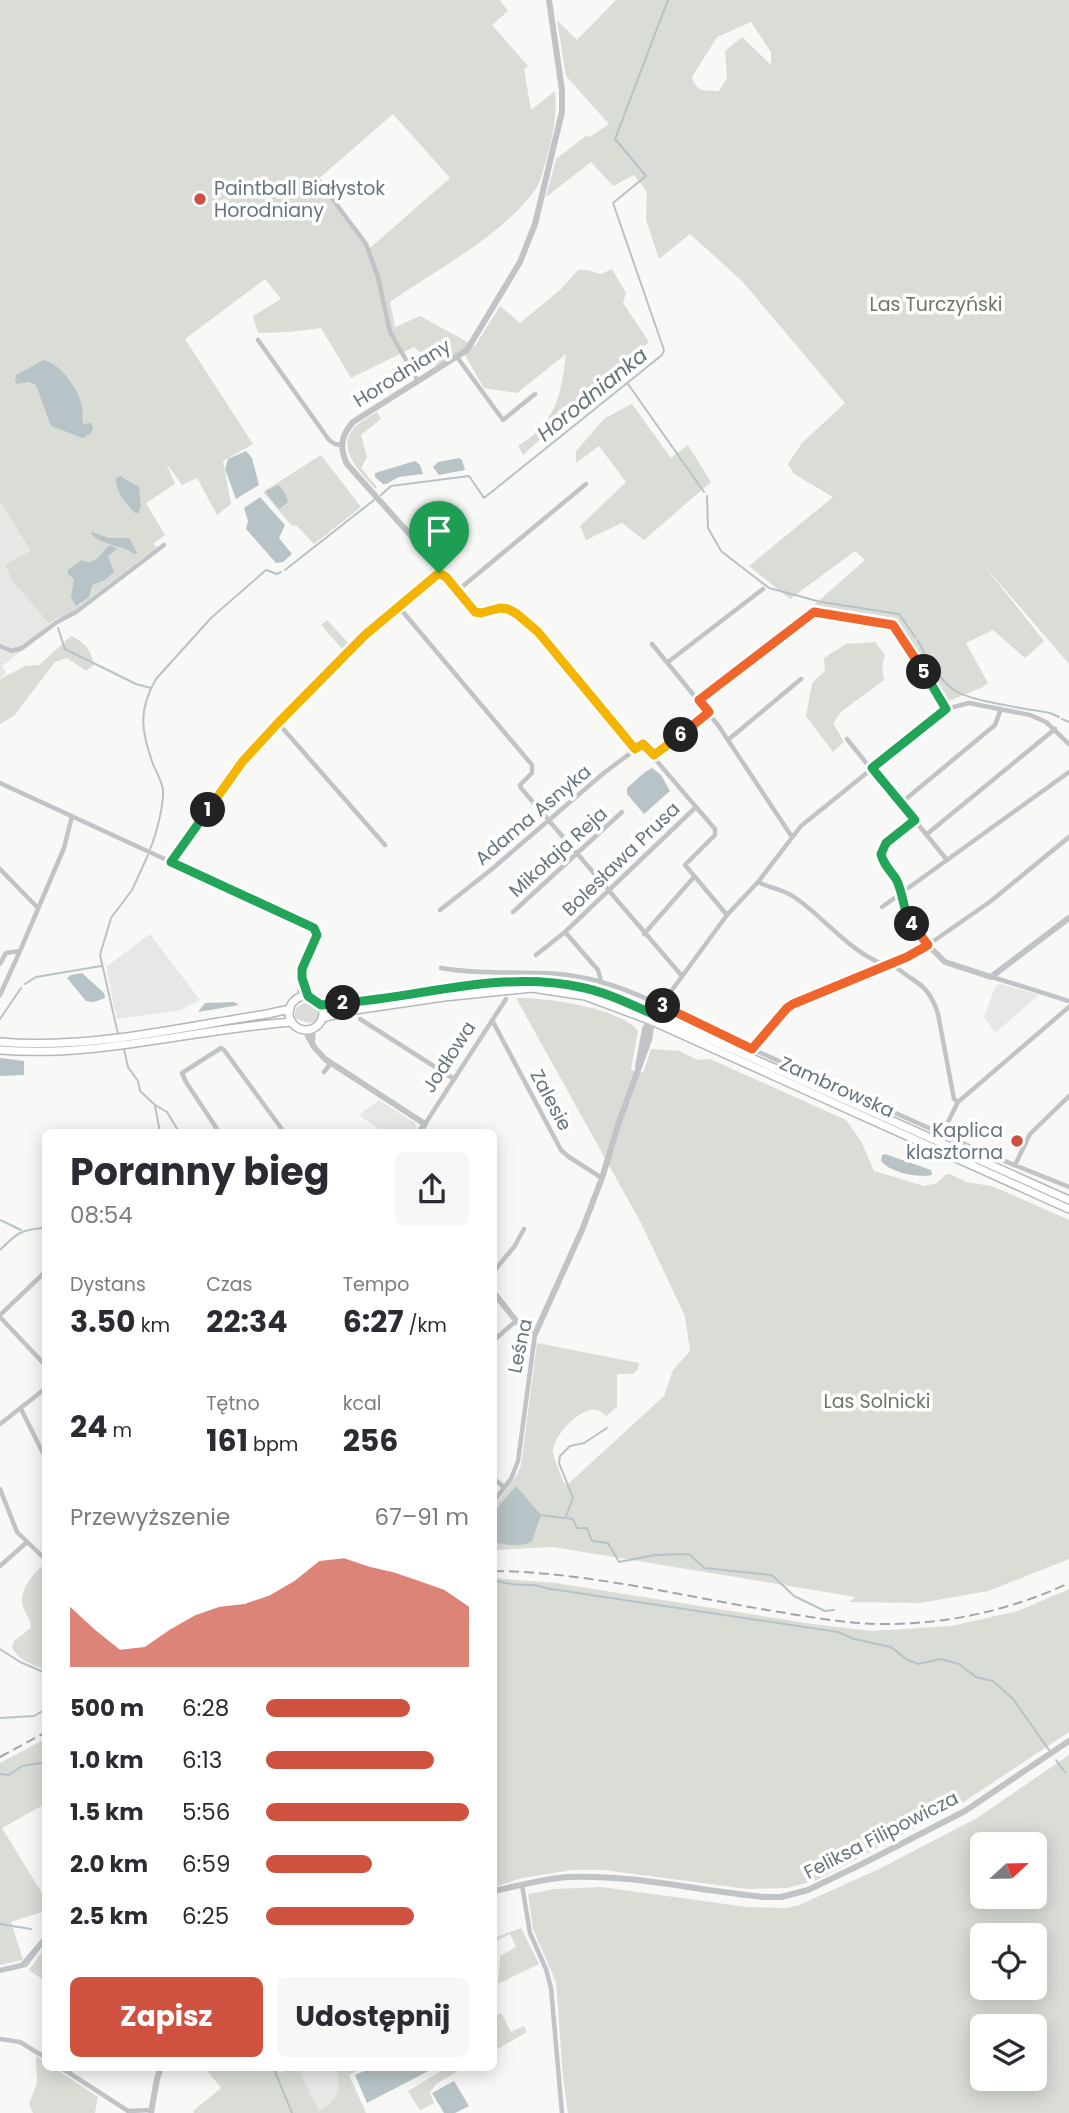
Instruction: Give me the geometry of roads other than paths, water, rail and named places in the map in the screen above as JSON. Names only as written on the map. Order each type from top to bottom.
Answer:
[{"type":"main road","points":[[290,1009],[292,1021],[297,1027],[309,1029],[322,1018],[355,1010],[511,986]]},
{"type":"main road","points":[[133,1039],[290,1009],[304,997],[321,1005],[511,986]]},
{"type":"main road","name":"Zambrowska","points":[[511,986],[585,996],[654,1018],[1069,1200]]},
{"type":"main road","points":[[321,1005],[322,1018]]},
{"type":"main road","name":"Zambrowska","points":[[654,1018],[1069,1209]]},
{"type":"main road","points":[[0,1050],[60,1051],[133,1039],[292,1021]]},
{"type":"main road","points":[[0,1042],[110,1042]]},
{"type":"street","name":"Horodniany","points":[[341,445],[343,435],[353,422],[467,350],[520,262],[535,224],[562,112],[549,0]]},
{"type":"street","points":[[319,181],[366,244],[378,277],[390,332],[418,381]]},
{"type":"street","points":[[258,341],[329,440],[341,445],[347,464],[475,612],[508,609],[528,623],[635,749]]},
{"type":"street","points":[[457,357],[503,420],[535,394]]},
{"type":"street","points":[[457,592],[586,484]]},
{"type":"street","points":[[0,646],[12,651],[22,648],[57,622],[76,612],[164,545]]},
{"type":"street","points":[[171,862],[243,761],[278,723],[438,569]]},
{"type":"street","points":[[668,662],[764,589]]},
{"type":"street","points":[[398,606],[532,765],[532,772],[520,785],[521,788],[643,934],[682,976]]},
{"type":"street","points":[[698,698],[808,615],[821,611],[893,625],[946,709]]},
{"type":"street","points":[[652,644],[709,712],[792,837]]},
{"type":"street","points":[[728,740],[802,679]]},
{"type":"street","points":[[661,1005],[727,915],[758,883],[801,826],[946,709],[969,703],[1039,718],[1055,729],[1069,744]]},
{"type":"street","points":[[901,803],[995,725],[1001,709]]},
{"type":"street","points":[[709,712],[654,755],[715,829],[715,835],[685,865],[727,915]]},
{"type":"street","points":[[278,723],[385,845]]},
{"type":"street","points":[[927,834],[1055,729]]},
{"type":"street","points":[[847,739],[947,860]]},
{"type":"street","name":"Adama Asnyka","points":[[440,910],[640,745],[645,745],[654,755]]},
{"type":"street","points":[[882,907],[1069,772]]},
{"type":"street","points":[[0,783],[314,928],[317,935],[302,969],[304,997]]},
{"type":"street","name":"Bolesława Prusa","points":[[537,955],[565,932],[696,807]]},
{"type":"street","name":"Mikołaja Reja","points":[[513,912],[622,812]]},
{"type":"street","points":[[0,995],[64,848],[72,816]]},
{"type":"street","points":[[915,820],[886,843],[881,854],[898,885],[908,919],[928,945],[944,962],[1069,1001]]},
{"type":"street","points":[[752,1049],[793,1004],[928,945],[991,901],[1069,838]]},
{"type":"street","points":[[0,869],[38,908]]},
{"type":"street","points":[[643,934],[694,877]]},
{"type":"street","points":[[758,883],[784,890],[796,898],[859,953],[878,962],[880,967]]},
{"type":"street","points":[[991,977],[1069,918]]},
{"type":"street","name":"Bolesława Prusa","points":[[565,932],[598,970],[601,981]]},
{"type":"street","points":[[0,964],[6,953],[20,951]]},
{"type":"street","points":[[892,963],[922,985],[933,1002],[945,1043],[954,1098],[958,1102]]},
{"type":"street","name":"Zambrowska","points":[[441,968],[468,972],[561,974],[601,981],[661,1005],[942,1134],[1069,1187]]},
{"type":"street","name":"Jodłowa","points":[[421,1129],[506,999]]},
{"type":"street","name":"Leśna","points":[[497,1497],[514,1473],[518,1461],[535,1334],[582,1230],[602,1178],[638,1066],[643,1034],[661,1005]]},
{"type":"street","points":[[942,1134],[958,1102],[1069,1007]]},
{"type":"street","points":[[360,1019],[454,1079]]},
{"type":"street","name":"Zalesie","points":[[492,1020],[561,1150],[602,1178]]},
{"type":"street","points":[[309,1029],[312,1043],[318,1053],[425,1124]]},
{"type":"street","points":[[217,1129],[182,1073],[220,1048],[224,1049],[282,1129]]},
{"type":"street","points":[[324,1072],[331,1063]]},
{"type":"street","points":[[1016,1166],[1030,1134],[1069,1096]]},
{"type":"street","points":[[497,1267],[514,1247],[524,1229]]},
{"type":"street","points":[[42,1275],[0,1316],[42,1362]]},
{"type":"street","points":[[497,1297],[526,1331],[535,1334]]},
{"type":"street","points":[[497,1337],[516,1321]]},
{"type":"street","points":[[0,1424],[42,1391]]},
{"type":"street","points":[[21,1409],[42,1451]]},
{"type":"street","points":[[497,1481],[504,1487]]},
{"type":"street","points":[[0,1489],[15,1527],[42,1556]]},
{"type":"street","points":[[0,1566],[27,1542]]},
{"type":"street","name":"Feliksa Filipowicza","points":[[497,1890],[551,1878],[599,1877],[764,1897],[800,1892],[837,1877],[965,1811],[1069,1741]]},
{"type":"street","points":[[522,1884],[530,1933],[546,1969],[551,1988],[562,2113]]},
{"type":"street","points":[[0,1969],[22,1965],[42,1942]]},
{"type":"street","points":[[0,2039],[20,2042],[42,2056]]},
{"type":"street","points":[[66,2071],[128,2110],[152,2111],[160,2071]]},
{"type":"waterway","name":"Horodnianka","points":[[381,495],[391,486],[469,476],[484,498],[662,355],[664,350],[613,203],[646,176],[615,139],[668,0]]},
{"type":"waterway","points":[[628,384],[704,492]]},
{"type":"waterway","points":[[707,496],[708,528],[721,551],[769,588],[821,602],[899,614],[915,637]]},
{"type":"waterway","name":"Horodnianka","points":[[285,570],[374,500]]},
{"type":"waterway","name":"Horodnianka","points":[[150,849],[159,820],[163,790],[144,731],[144,711],[150,690],[156,679],[211,618],[266,570],[277,574],[281,572]]},
{"type":"waterway","points":[[58,628],[65,649],[136,684],[151,688]]},
{"type":"waterway","points":[[918,641],[938,674],[954,690],[985,701],[1059,717]]},
{"type":"waterway","points":[[1062,719],[1069,722]]},
{"type":"waterway","name":"Horodnianka","points":[[118,1034],[100,955],[111,918],[132,890],[148,855]]},
{"type":"waterway","points":[[25,984],[36,977],[101,966]]},
{"type":"waterway","points":[[0,1019],[21,988]]},
{"type":"waterway","name":"Horodnianka","points":[[124,1049],[128,1067],[138,1081],[140,1091],[167,1112],[177,1129]]},
{"type":"waterway","points":[[155,1106],[159,1129]]},
{"type":"waterway","points":[[0,1220],[21,1230]]},
{"type":"waterway","points":[[0,1250],[20,1233],[42,1228]]},
{"type":"waterway","points":[[566,1516],[573,1498],[559,1463],[560,1456],[570,1446],[584,1443],[607,1428]]},
{"type":"waterway","points":[[540,1515],[573,1519],[577,1528],[587,1528],[592,1541],[608,1543],[619,1562],[655,1555],[689,1554],[704,1568],[772,1575],[794,1596],[825,1611],[834,1610]]},
{"type":"waterway","points":[[497,1581],[838,1632],[854,1639],[891,1647],[906,1659],[918,1664],[941,1659],[959,1664],[976,1677],[993,1681],[1013,1699],[1049,1750]]},
{"type":"waterway","points":[[0,1649],[42,1671]]},
{"type":"waterway","points":[[0,1718],[34,1716],[42,1711]]},
{"type":"waterway","points":[[1056,1760],[1065,1772]]},
{"type":"waterway","points":[[0,1774],[9,1775],[22,1766],[42,1763]]},
{"type":"waterway","points":[[0,1924],[31,1929]]},
{"type":"waterway","points":[[0,1972],[26,1966],[42,1945]]},
{"type":"waterway","name":"Horodnianka","points":[[275,2071],[292,2113]]},
{"type":"railway","points":[[497,1571],[562,1575],[809,1617],[878,1624],[952,1619],[1000,1609],[1069,1583]]},
{"type":"railway","points":[[0,1757],[42,1734]]},
{"type":"place","name":"Paintball Białystok Horodniany","points":[[200,199]]},
{"type":"place","name":"Kaplica klasztorna","points":[[1017,1141]]},
{"type":"park label","name":"Las Turczyński","points":[[936,304]]},
{"type":"park label","name":"Las Solnicki","points":[[877,1401]]}]
